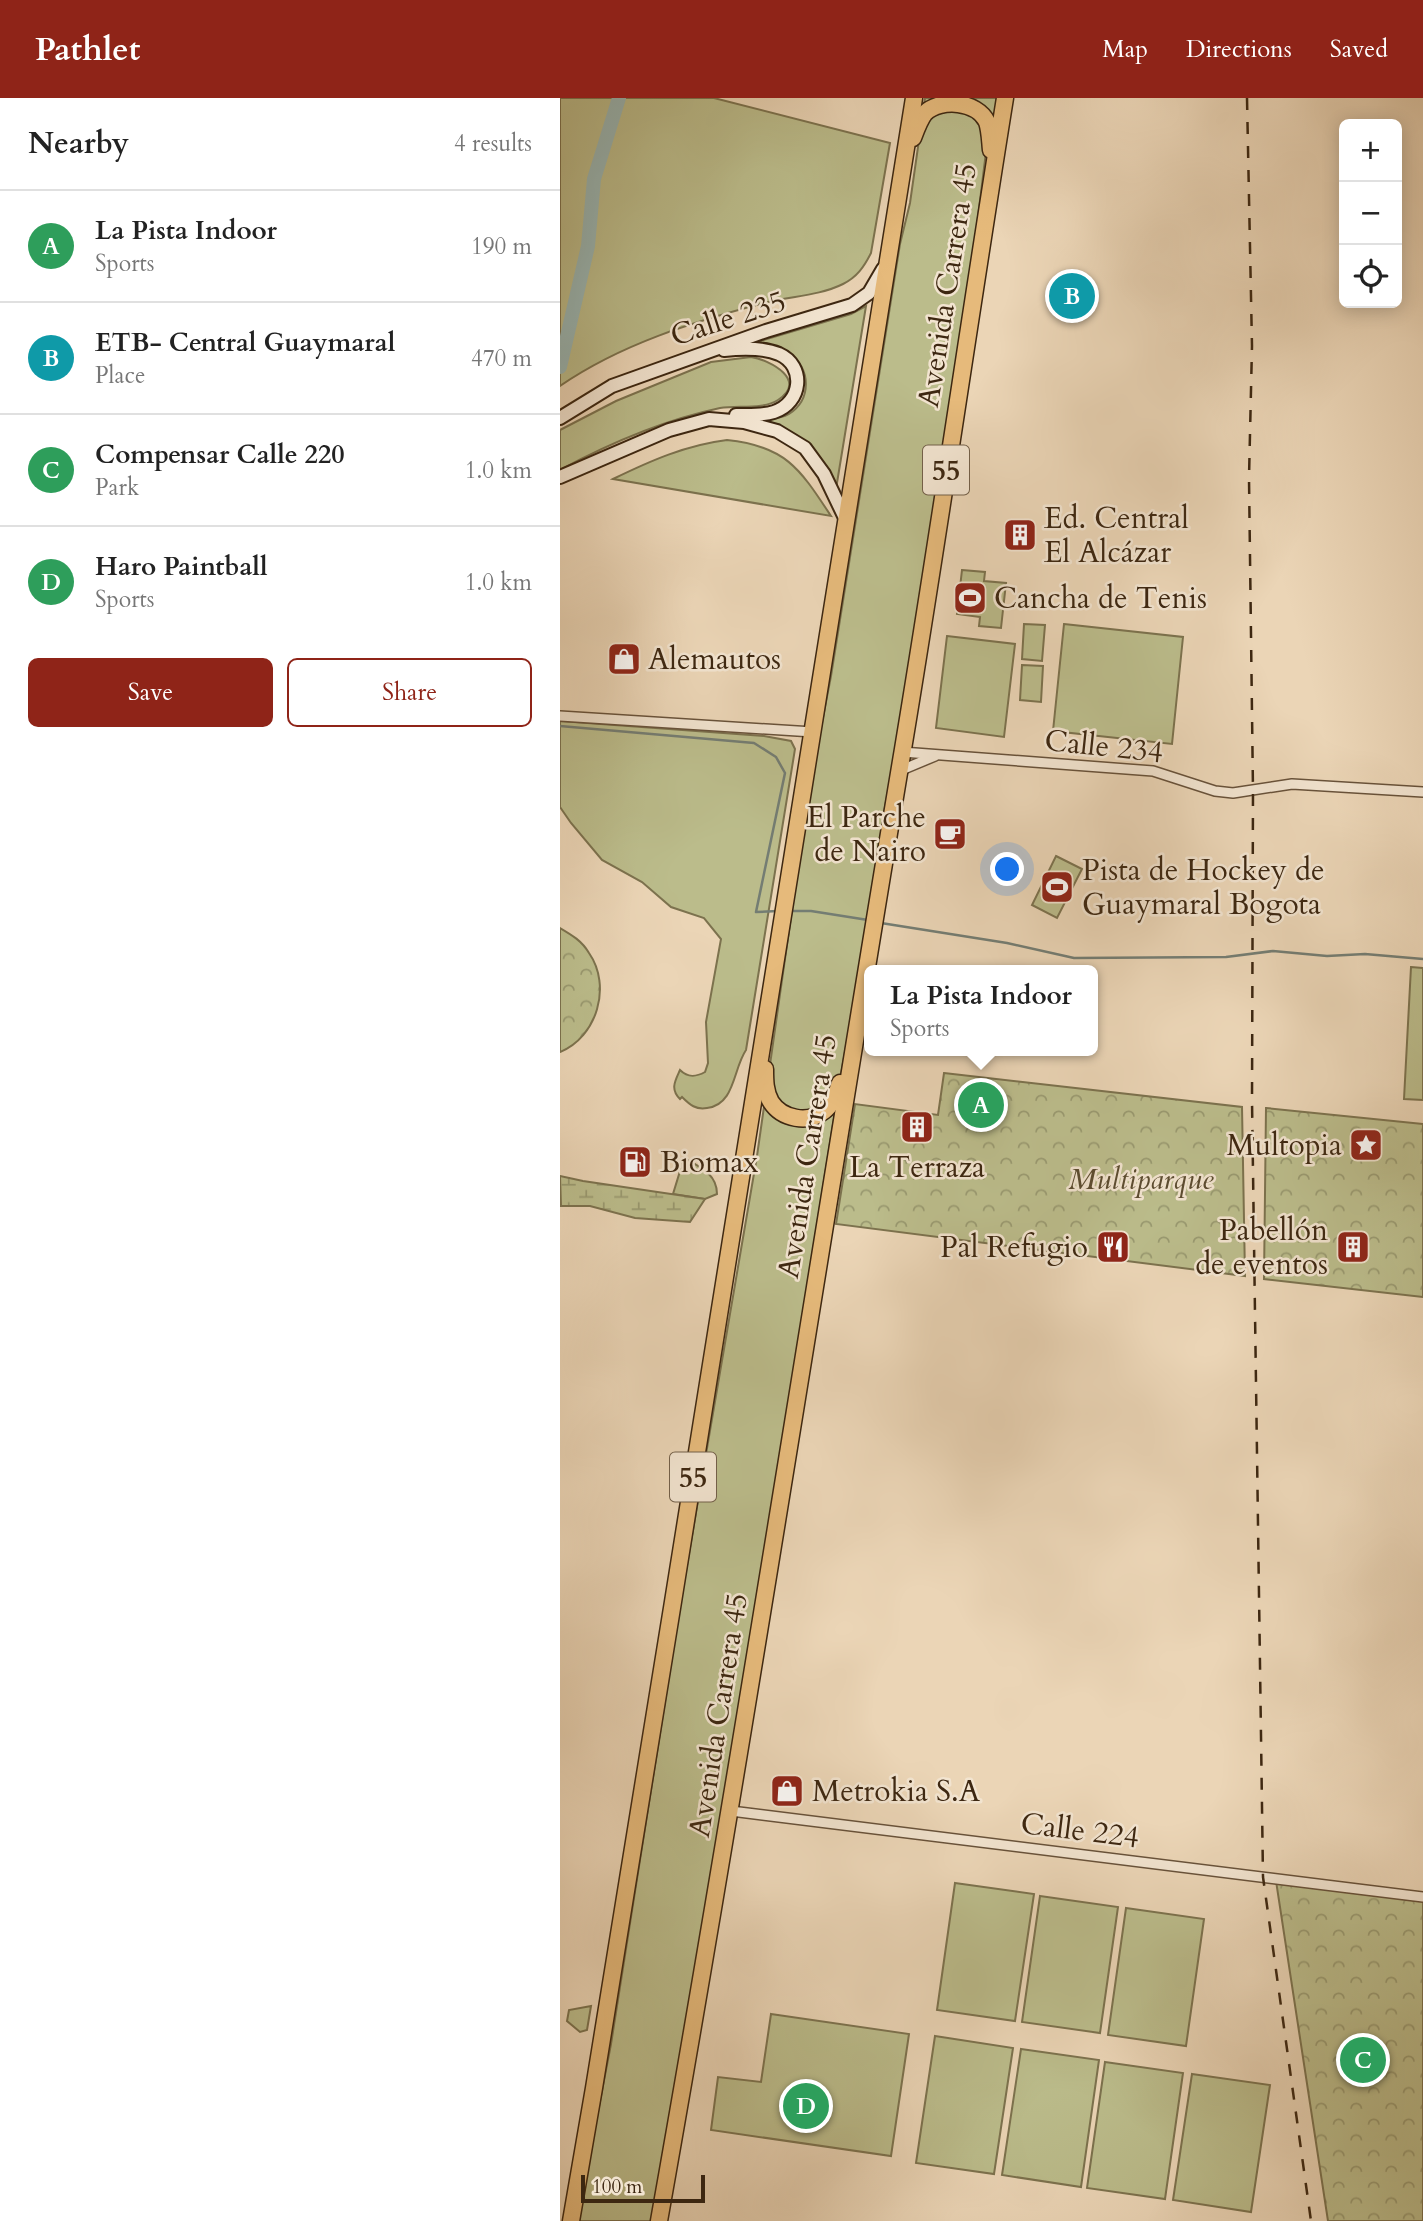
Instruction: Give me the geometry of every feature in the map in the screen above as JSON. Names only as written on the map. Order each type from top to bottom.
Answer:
[{"type":"highway","name":"Avenida Carrera 45","points":[[570,2221],[594,2088],[914,98]]},
{"type":"highway","name":"Avenida Carrera 45","points":[[866,965],[1005,98]]},
{"type":"highway","points":[[905,153],[925,112],[945,103],[970,105],[986,120],[989,131],[991,187]]},
{"type":"highway","name":"Avenida Carrera 45","points":[[659,2221],[731,1811],[864,978]]},
{"type":"highway","points":[[769,1004],[765,1085],[775,1107],[785,1115],[797,1119],[817,1116],[830,1106],[842,1079],[856,1025]]},
{"type":"main road","name":"Calle 235","points":[[560,418],[612,386],[766,331],[844,309],[860,301],[879,279],[890,249]]},
{"type":"main road","points":[[560,477],[669,430],[709,419],[778,411],[789,403],[796,393],[799,378],[792,365],[781,355],[753,349],[703,353]]},
{"type":"main road","points":[[709,419],[761,426],[777,431],[805,447],[824,474],[846,520]]},
{"type":"street","points":[[560,716],[813,732]]},
{"type":"street","name":"Calle 234","points":[[902,752],[1153,771],[1215,791],[1233,793],[1292,784],[1423,792]]},
{"type":"street","points":[[899,771],[936,756]]},
{"type":"street","name":"Calle 224","points":[[731,1811],[1423,1897]]},
{"type":"green space","points":[[560,98],[714,98],[890,143],[871,253],[856,275],[834,288],[764,303],[658,336],[608,358],[560,386]]},
{"type":"green space","points":[[925,98],[1000,98],[986,152],[975,241],[900,729],[841,1074],[722,1822],[653,2221],[577,2221],[611,2044],[680,1606],[757,1156],[809,790],[831,676]]},
{"type":"green space","points":[[866,306],[836,489],[823,463],[808,444],[788,430],[761,420],[779,418],[797,408],[806,384],[802,367],[789,353],[757,342],[851,314]]},
{"type":"green space","points":[[751,357],[768,362],[788,379],[786,393],[778,400],[758,406],[720,408],[678,419],[618,442],[560,470],[560,430],[616,401],[711,362]]},
{"type":"green space","points":[[727,440],[747,443],[778,454],[800,473],[831,516],[613,479],[668,455]]},
{"type":"green space","points":[[962,570],[985,572],[984,581],[1006,583],[1001,628],[979,626],[980,617],[957,614]]},
{"type":"green space","points":[[1024,624],[1045,625],[1042,661],[1022,659]]},
{"type":"green space","points":[[1064,624],[1183,637],[1172,744],[1053,731]]},
{"type":"green space","points":[[947,636],[1015,644],[1004,737],[936,728]]},
{"type":"green space","points":[[1022,665],[1043,666],[1041,702],[1020,700]]},
{"type":"green space","points":[[560,721],[764,736],[791,741],[795,749],[746,1050],[728,1093],[716,1105],[703,1108],[693,1106],[682,1097],[680,1099],[674,1085],[680,1070],[692,1076],[698,1075],[705,1072],[708,1063],[706,1022],[721,939],[704,918],[671,907],[642,882],[602,860],[571,823],[560,807]]},
{"type":"green space","name":"Pista de Hockey de Guaymaral Bogota","points":[[1056,856],[1082,869],[1057,918],[1032,905]]},
{"type":"green space","points":[[560,928],[580,942],[589,953],[596,966],[600,995],[592,1023],[573,1045],[560,1052]]},
{"type":"green space","points":[[1411,967],[1423,968],[1423,1100],[1404,1099]]},
{"type":"green space","name":"Multiparque","points":[[944,1073],[1242,1107],[1245,1276],[836,1224],[855,1104],[938,1115]]},
{"type":"green space","name":"Multiparque","points":[[1266,1108],[1423,1124],[1423,1297],[1264,1279]]},
{"type":"green space","points":[[684,1158],[711,1176],[717,1194],[705,1199],[673,1194]]},
{"type":"green space","points":[[560,1176],[705,1199],[690,1222],[635,1218],[590,1206],[561,1206]]},
{"type":"green space","points":[[1276,1881],[1423,1900],[1423,2221],[1328,2221]]},
{"type":"green space","points":[[955,1883],[1034,1894],[1015,2021],[937,2010]]},
{"type":"green space","points":[[1040,1896],[1118,1907],[1100,2033],[1022,2022]]},
{"type":"green space","points":[[1126,1908],[1204,1919],[1186,2046],[1108,2035]]},
{"type":"green space","points":[[591,2006],[587,2030],[580,2032],[567,2021],[569,2010]]},
{"type":"green space","points":[[771,2014],[909,2034],[891,2156],[711,2130],[718,2077],[761,2082]]},
{"type":"green space","points":[[935,2036],[1013,2048],[994,2174],[916,2163]]},
{"type":"green space","points":[[1021,2049],[1099,2060],[1081,2187],[1002,2175]]},
{"type":"green space","points":[[1105,2062],[1183,2073],[1165,2199],[1087,2188]]},
{"type":"green space","points":[[1192,2074],[1270,2085],[1251,2212],[1173,2200]]},
{"type":"waterway","points":[[560,367],[588,246],[594,179],[619,98]]},
{"type":"waterway","points":[[560,726],[754,743],[776,757],[785,773],[756,912],[778,911]]},
{"type":"waterway","points":[[791,911],[811,911],[868,920]]},
{"type":"waterway","points":[[881,923],[1007,943],[1074,958],[1226,957],[1273,951],[1327,956],[1365,954],[1423,959]]},
{"type":"railway","points":[[1247,98],[1252,346],[1249,478],[1253,791],[1252,1101],[1263,1877],[1311,2221]]},
{"type":"place","name":"ETB- Central Guaymaral","points":[[1072,296]]},
{"type":"place","name":"Ed. Central El Alcázar","points":[[1020,535]]},
{"type":"place","name":"Cancha de Tenis","points":[[970,598]]},
{"type":"place","name":"Alemautos","points":[[624,659]]},
{"type":"place","name":"El Parche de Nairo","points":[[950,834]]},
{"type":"place","name":"Pista de Hockey de Guaymaral Bogota","points":[[1057,887]]},
{"type":"place","name":"La Pista Indoor","points":[[981,1105]]},
{"type":"place","name":"La Terraza","points":[[917,1127]]},
{"type":"place","name":"Multopia","points":[[1366,1145]]},
{"type":"place","name":"Biomax","points":[[635,1162]]},
{"type":"place","name":"Pal Refugio","points":[[1113,1247]]},
{"type":"place","name":"Pabellón de eventos","points":[[1353,1247]]},
{"type":"place","name":"Metrokia S.A","points":[[787,1791]]},
{"type":"place","name":"Compensar Calle 220","points":[[1363,2060]]},
{"type":"place","name":"Haro Paintball","points":[[806,2106]]}]
